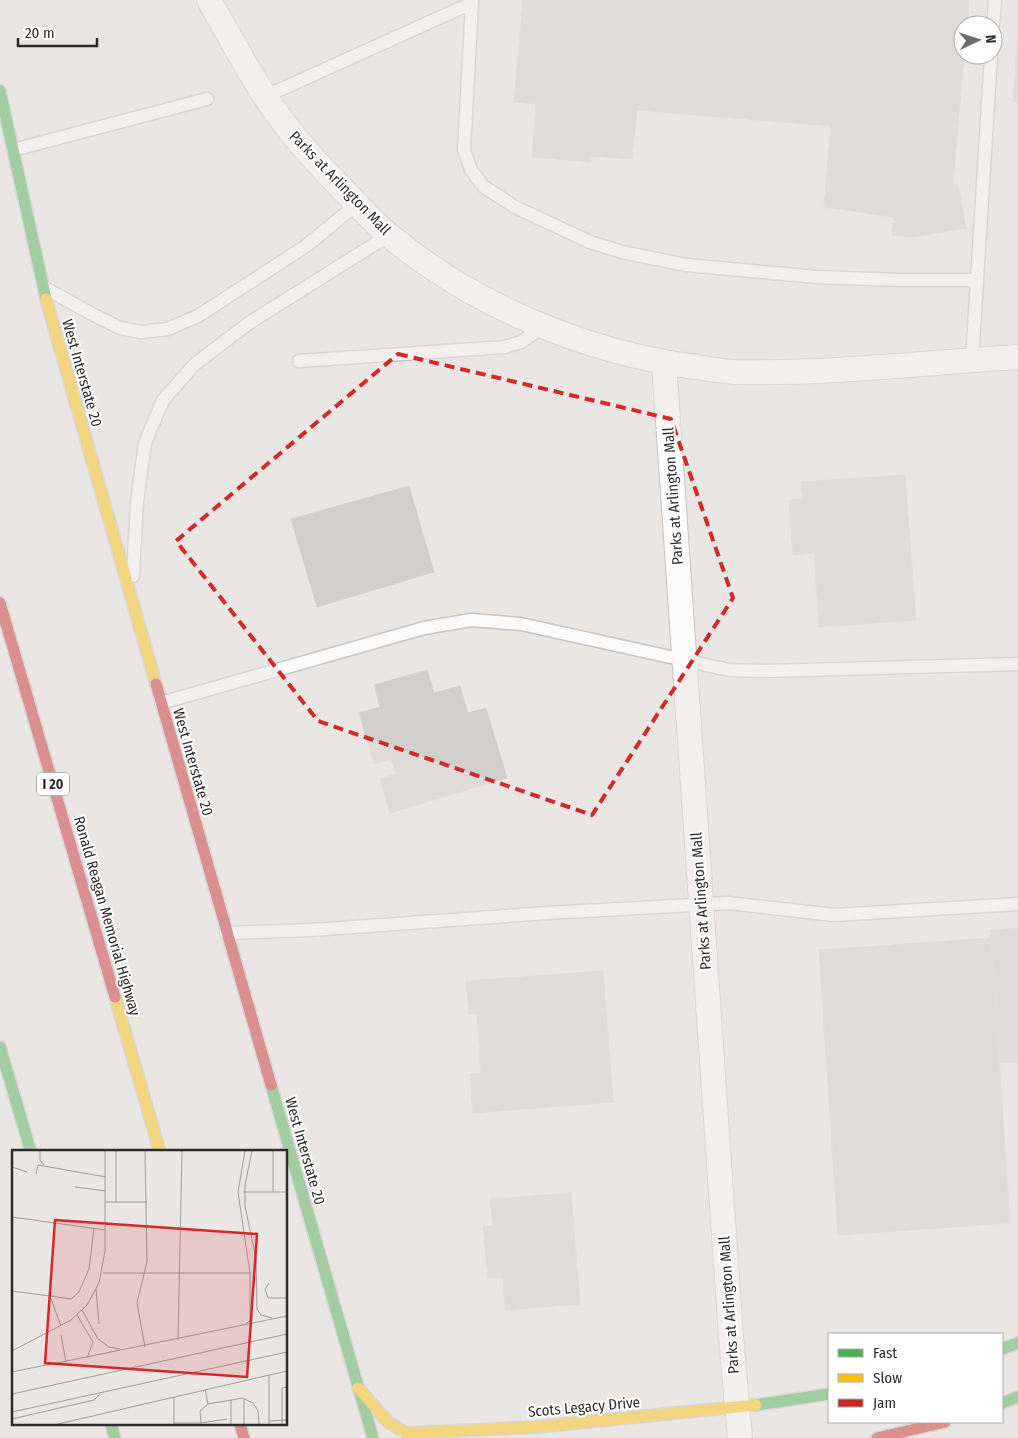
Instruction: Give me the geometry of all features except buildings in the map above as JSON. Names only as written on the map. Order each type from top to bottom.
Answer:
[{"type":"main road","name":"West Interstate 20","points":[[0,91],[43,287],[59,348],[373,1438]]},
{"type":"main road","name":"Ronald Reagan Memorial Highway","points":[[0,603],[159,1150]]},
{"type":"main road","points":[[0,1047],[30,1150]]},
{"type":"main road","points":[[1003,1349],[1018,1343]]},
{"type":"main road","name":"Scots Legacy Drive","points":[[358,1388],[388,1422],[407,1433],[536,1427],[738,1408],[828,1394]]},
{"type":"main road","points":[[1003,1403],[1018,1397]]},
{"type":"main road","points":[[877,1438],[940,1423]]},
{"type":"street","name":"Parks at Arlington Mall","points":[[209,0],[286,126],[318,164],[357,204],[389,235],[433,268],[474,294],[544,326],[589,344],[664,363],[732,372],[819,372],[1018,357]]},
{"type":"street","name":"Parks at Arlington Mall","points":[[664,363],[740,1438]]},
{"type":"lane","points":[[994,15],[995,0]]},
{"type":"lane","points":[[266,96],[472,1],[464,150],[471,170],[483,186],[515,207],[590,242],[622,252],[678,264],[817,277],[976,280]]},
{"type":"lane","points":[[972,361],[990,65]]},
{"type":"lane","points":[[13,150],[207,99]]},
{"type":"lane","points":[[43,287],[120,328],[141,332],[168,329],[198,316],[306,246],[357,204]]},
{"type":"lane","points":[[132,601],[137,502],[145,443],[163,400],[195,364],[249,323],[389,235]]},
{"type":"lane","points":[[299,361],[505,347],[521,342],[544,326]]},
{"type":"lane","points":[[161,703],[424,628],[470,620],[521,624],[729,670],[767,671],[1018,664]]},
{"type":"lane","points":[[226,933],[312,930],[728,903],[834,915],[1018,904]]},
{"type":"highlighted area","points":[[398,354],[671,419],[733,598],[592,815],[318,721],[176,541]]},
{"type":"traffic: fast","points":[[0,91],[46,299]]},
{"type":"traffic: fast","points":[[0,1047],[30,1150]]},
{"type":"traffic: fast","points":[[271,1085],[373,1438]]},
{"type":"traffic: fast","points":[[1003,1349],[1018,1343]]},
{"type":"traffic: fast","points":[[756,1405],[828,1394]]},
{"type":"traffic: fast","points":[[1003,1403],[1018,1397]]},
{"type":"traffic: fast","points":[[112,1426],[115,1438]]},
{"type":"traffic: slow","points":[[46,299],[156,684]]},
{"type":"traffic: slow","points":[[115,997],[159,1150]]},
{"type":"traffic: slow","points":[[358,1388],[388,1422],[407,1433],[536,1427],[756,1405]]},
{"type":"traffic: jam","points":[[0,603],[115,997]]},
{"type":"traffic: jam","points":[[156,684],[271,1085]]},
{"type":"traffic: jam","points":[[877,1438],[941,1423]]},
{"type":"traffic: jam","points":[[241,1426],[244,1438]]}]
